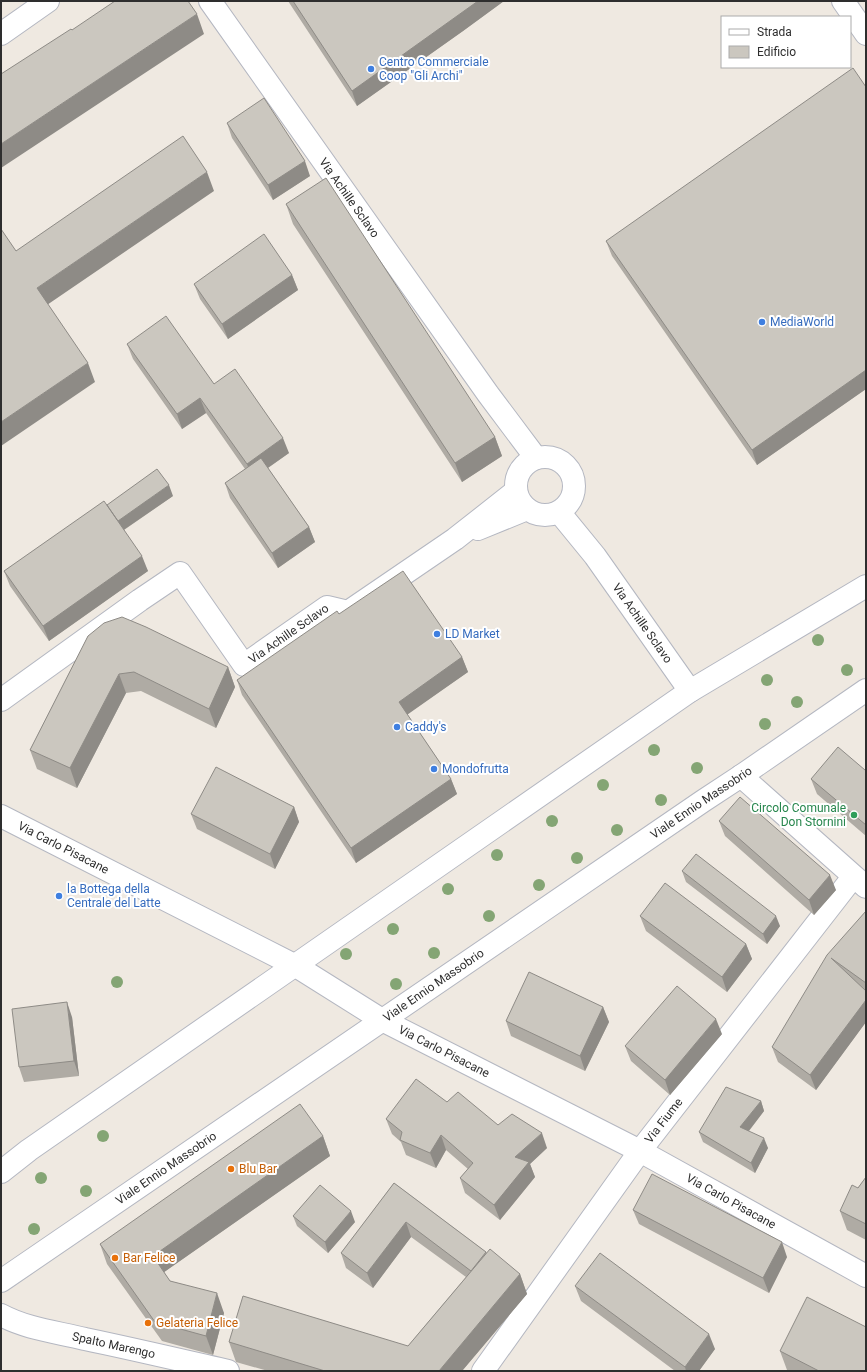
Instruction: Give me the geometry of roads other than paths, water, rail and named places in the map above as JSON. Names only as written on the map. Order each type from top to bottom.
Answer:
[{"type":"street","points":[[1,34],[48,1]]},
{"type":"street","name":"Via Achille Sclavo","points":[[210,1],[488,394],[531,460]]},
{"type":"street","points":[[843,1],[866,34]]},
{"type":"street","points":[[545,457],[554,458],[569,469],[573,478],[574,487],[572,496],[563,508],[551,515],[543,516],[534,514],[527,510],[518,498],[516,491],[517,475],[531,460],[545,457]]},
{"type":"street","name":"Via Achille Sclavo","points":[[1,700],[180,573],[244,665],[327,607],[348,612],[455,539],[516,491]]},
{"type":"street","name":"Via Achille Sclavo","points":[[563,508],[690,691]]},
{"type":"street","name":"Via Achille Sclavo","points":[[455,539],[527,510]]},
{"type":"street","points":[[1,1172],[29,1150],[690,691],[866,586]]},
{"type":"street","name":"Viale Ennio Massobrio","points":[[1,1281],[866,690]]},
{"type":"street","points":[[741,776],[860,882]]},
{"type":"street","name":"Via Carlo Pisacane","points":[[1,816],[296,966],[382,1020],[640,1151],[866,1276]]},
{"type":"street","name":"Via Fiume","points":[[483,1371],[640,1151],[860,882]]},
{"type":"street","name":"Spalto Marengo","points":[[1,1315],[13,1321],[40,1330],[80,1337],[228,1371]]},
{"type":"place","name":"Centro Commerciale Coop \"Gli Archi\"","points":[[371,69]]},
{"type":"place","name":"MediaWorld","points":[[762,322]]},
{"type":"place","name":"LD Market","points":[[437,634]]},
{"type":"place","name":"Caddy's","points":[[397,727]]},
{"type":"place","name":"Mondofrutta","points":[[434,769]]},
{"type":"place","name":"Circolo Comunale Don Stornini","points":[[854,815]]},
{"type":"place","name":"la Bottega della Centrale del Latte","points":[[59,896]]},
{"type":"place","name":"Blu Bar","points":[[231,1169]]},
{"type":"place","name":"Bar Felice","points":[[115,1258]]},
{"type":"place","name":"Gelateria Felice","points":[[148,1323]]}]
